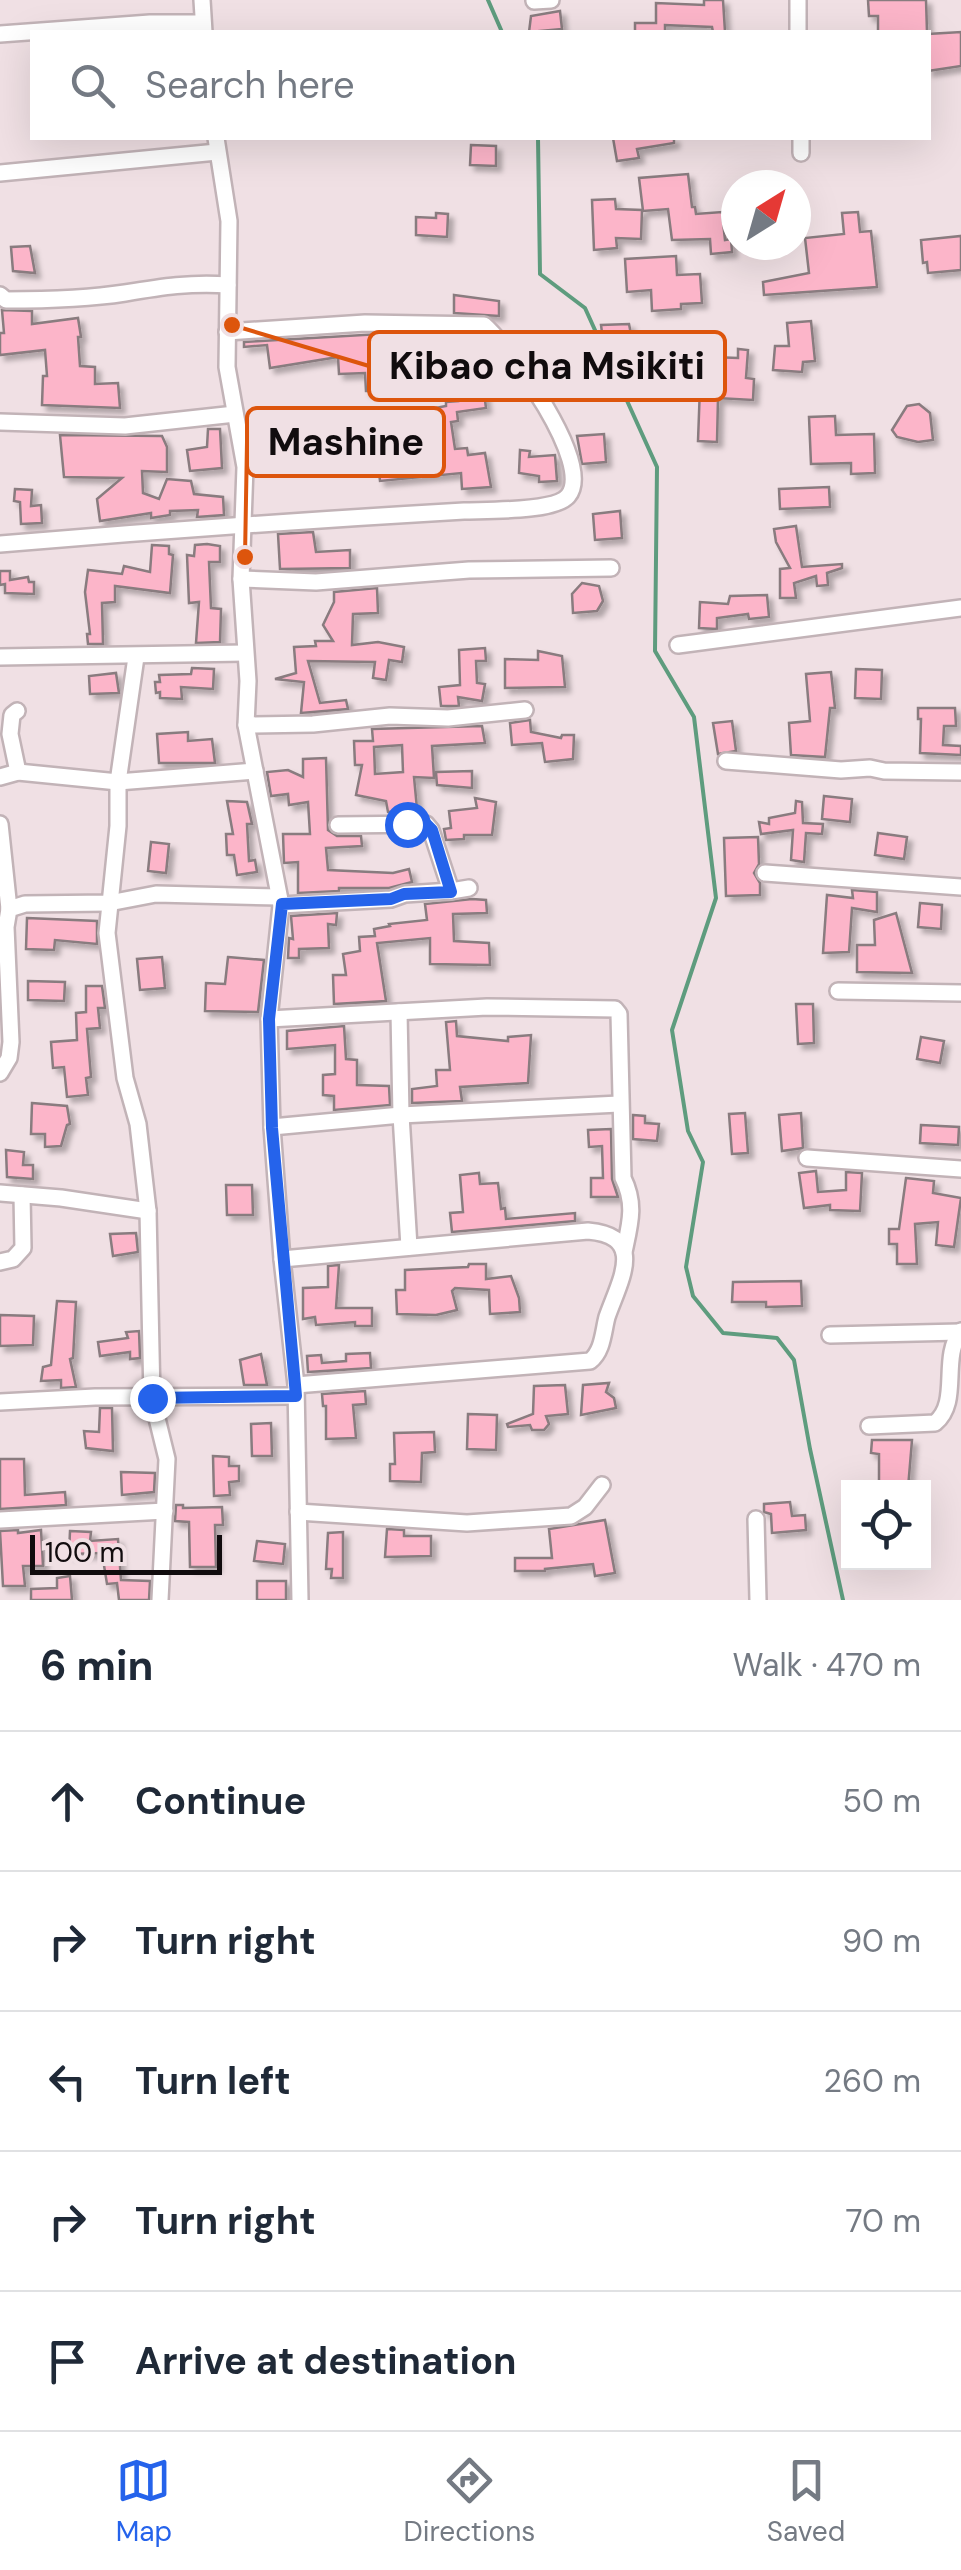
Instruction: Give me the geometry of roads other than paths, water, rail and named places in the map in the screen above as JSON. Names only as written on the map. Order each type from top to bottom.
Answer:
[{"type":"street","points":[[55,30],[150,23],[204,28],[202,0]]},
{"type":"street","points":[[534,1],[551,0]]},
{"type":"street","points":[[798,0],[798,30]]},
{"type":"street","points":[[0,34],[30,32]]},
{"type":"street","points":[[0,173],[216,145],[229,221],[227,367],[245,466],[241,579],[246,726],[280,901],[269,1019],[272,1128],[296,1391],[300,1600]]},
{"type":"street","points":[[2,299],[122,294],[176,284],[228,285]]},
{"type":"street","points":[[0,544],[554,504],[568,497],[573,486],[572,473],[562,438],[502,342],[484,326],[366,323],[226,332]]},
{"type":"street","points":[[0,422],[125,426],[235,414]]},
{"type":"street","points":[[241,579],[316,582],[468,570],[611,568]]},
{"type":"street","points":[[678,645],[961,608]]},
{"type":"street","points":[[0,657],[245,653]]},
{"type":"street","points":[[136,657],[118,782],[118,826],[107,933],[125,1078],[138,1124],[148,1212],[152,1398],[167,1460],[160,1600]]},
{"type":"street","points":[[17,710],[12,714],[10,734],[18,772]]},
{"type":"street","points":[[246,726],[390,716],[448,718],[525,710]]},
{"type":"street","points":[[726,761],[841,770],[961,772]]},
{"type":"street","points":[[0,777],[18,772],[118,782],[255,771]]},
{"type":"street","points":[[0,824],[9,909],[10,1042],[9,1058],[0,1073]]},
{"type":"street","points":[[338,826],[426,824],[432,830],[451,892]]},
{"type":"street","points":[[765,874],[961,887]]},
{"type":"street","points":[[9,909],[25,904],[109,903],[156,894],[280,901],[391,899],[404,894],[469,888]]},
{"type":"street","points":[[838,990],[961,993]]},
{"type":"street","points":[[0,1402],[296,1391],[590,1360],[598,1352],[622,1281],[633,1212],[632,1199],[622,1178],[619,1014],[614,1008],[542,1006],[269,1019]]},
{"type":"street","points":[[399,1012],[409,1247]]},
{"type":"street","points":[[272,1128],[401,1115],[620,1104]]},
{"type":"street","points":[[807,1158],[961,1169]]},
{"type":"street","points":[[0,1194],[62,1198],[148,1212]]},
{"type":"street","points":[[0,1262],[13,1260],[23,1248],[22,1196]]},
{"type":"street","points":[[282,1260],[588,1231],[608,1233],[624,1252]]},
{"type":"street","points":[[830,1335],[960,1332],[950,1354],[948,1408],[944,1416],[936,1423],[869,1426]]},
{"type":"street","points":[[298,1512],[466,1523],[571,1516],[585,1507],[602,1486]]},
{"type":"street","points":[[0,1520],[165,1511]]},
{"type":"street","points":[[756,1519],[758,1600]]},
{"type":"waterway","points":[[488,0],[501,30]]},
{"type":"waterway","points":[[538,140],[540,274],[585,308],[657,467],[655,651],[694,717],[716,898],[672,1030],[688,1131],[703,1162],[686,1267],[693,1296],[723,1333],[777,1338],[794,1360],[843,1600]]},
{"type":"place","name":"Kibao cha Msikiti","points":[[232,325]]},
{"type":"place","name":"Mashine","points":[[245,557]]}]
